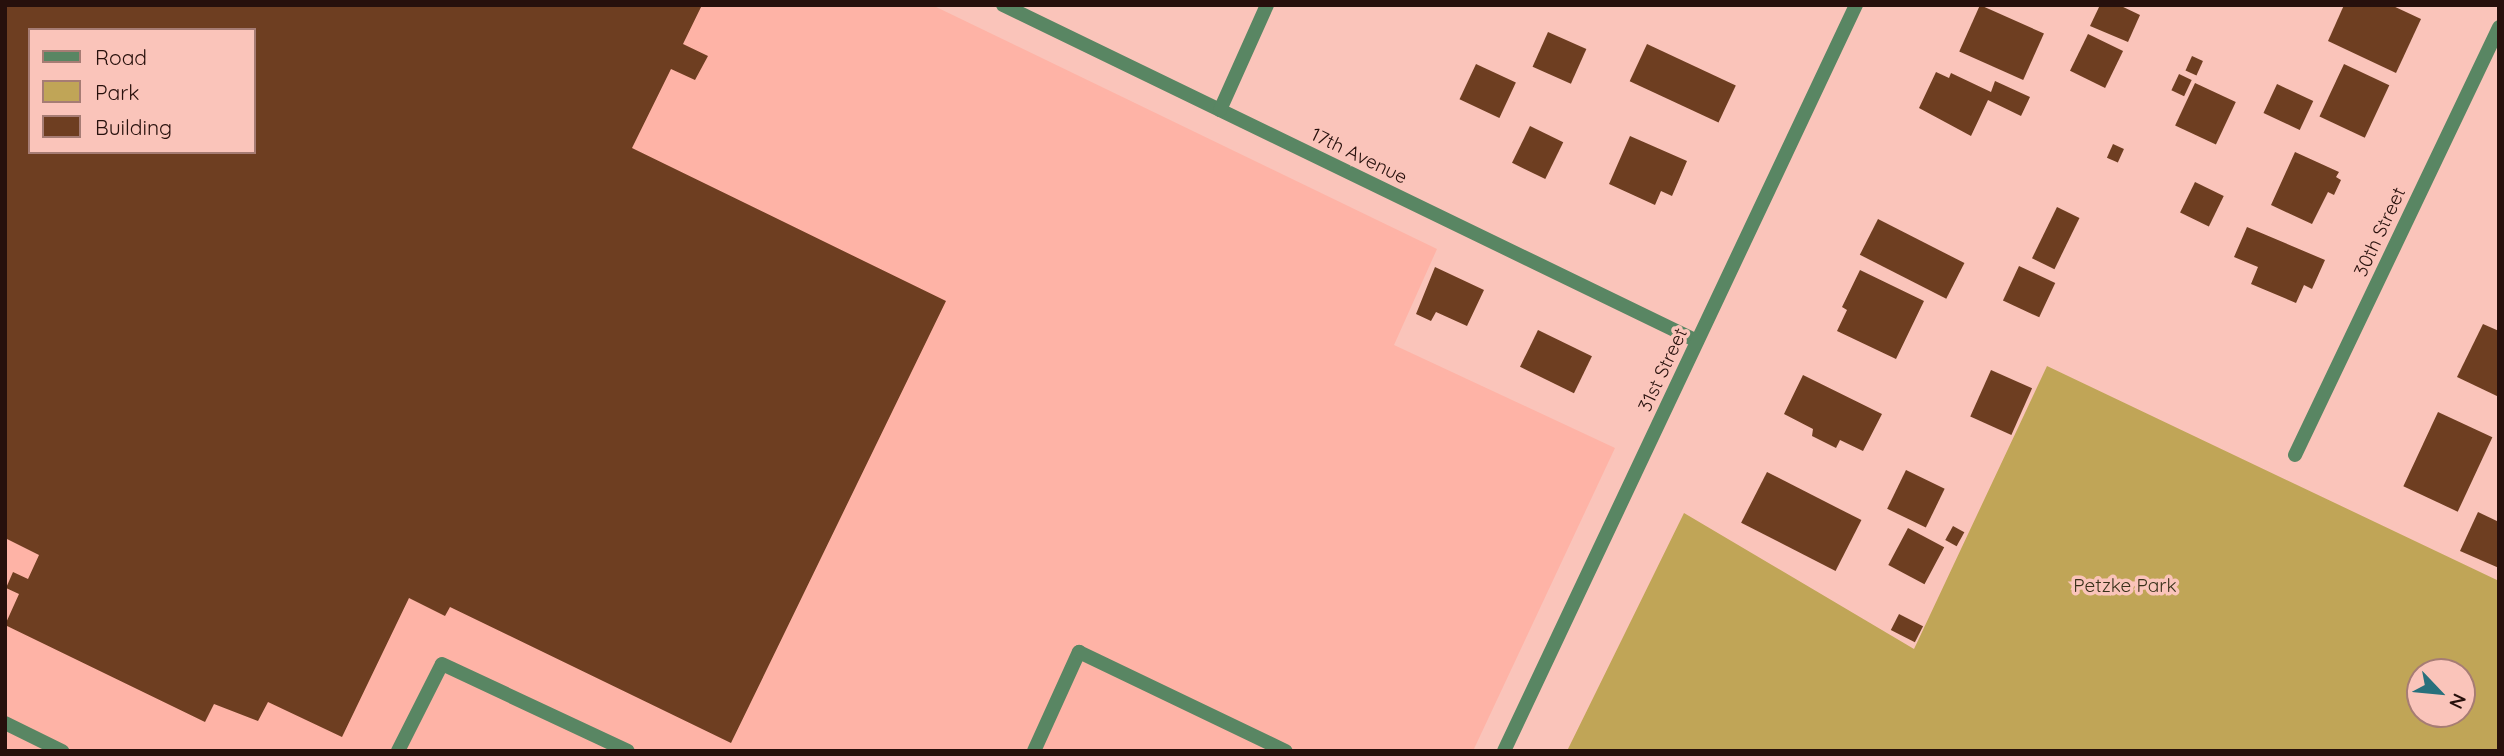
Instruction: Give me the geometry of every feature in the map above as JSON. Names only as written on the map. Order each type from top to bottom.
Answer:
[{"type":"street","name":"17th Avenue","points":[[1003,5],[1698,341]]},
{"type":"street","points":[[1220,110],[1267,5]]},
{"type":"street","name":"31st Street","points":[[1504,751],[1856,5]]},
{"type":"street","name":"30th Street","points":[[2295,454],[2499,27]]},
{"type":"street","points":[[1034,751],[1079,652],[1286,751]]},
{"type":"street","points":[[398,751],[442,664],[628,751]]},
{"type":"street","points":[[5,723],[62,751]]},
{"type":"shaded area","points":[[5,5],[932,5],[1437,249],[1394,345],[1615,448],[1473,751],[5,751]]},
{"type":"green space","name":"Petzke Park","points":[[2047,366],[2499,581],[2499,751],[1567,751],[1684,513],[1914,649]]},
{"type":"building","points":[[5,5],[702,5],[683,44],[708,56],[695,80],[671,69],[632,148],[946,301],[731,743],[450,607],[445,616],[409,598],[342,737],[268,702],[258,721],[214,704],[205,722],[5,625],[19,594],[6,588],[13,572],[28,579],[39,555],[5,538]]},
{"type":"building","points":[[1980,5],[2044,33],[2023,80],[1959,52]]},
{"type":"building","points":[[2100,5],[2119,5],[2140,15],[2128,42],[2090,26]]},
{"type":"building","points":[[2344,5],[2391,5],[2421,19],[2396,73],[2328,41]]},
{"type":"building","points":[[1548,32],[1586,49],[1571,84],[1533,67]]},
{"type":"building","points":[[2088,34],[2123,51],[2105,88],[2070,71]]},
{"type":"building","points":[[1647,44],[1736,85],[1718,123],[1630,81]]},
{"type":"building","points":[[2192,56],[2203,61],[2196,75],[2185,71]]},
{"type":"building","points":[[1476,64],[1516,83],[1499,118],[1460,99]]},
{"type":"building","points":[[2344,64],[2389,85],[2365,138],[2319,117]]},
{"type":"building","points":[[1936,72],[1949,78],[1951,73],[1991,92],[1995,81],[2030,97],[2021,116],[1988,100],[1971,136],[1919,108]]},
{"type":"building","points":[[2179,74],[2192,80],[2184,96],[2171,90]]},
{"type":"building","points":[[2195,83],[2236,102],[2216,145],[2175,126]]},
{"type":"building","points":[[2277,84],[2313,101],[2300,130],[2263,113]]},
{"type":"building","points":[[1530,126],[1563,142],[1545,179],[1512,163]]},
{"type":"building","points":[[1630,136],[1687,161],[1672,196],[1661,191],[1655,205],[1609,184]]},
{"type":"building","points":[[2113,144],[2124,149],[2118,163],[2107,158]]},
{"type":"building","points":[[2295,152],[2339,172],[2336,177],[2341,180],[2334,195],[2328,192],[2312,224],[2271,205]]},
{"type":"building","points":[[2195,182],[2224,196],[2209,227],[2180,213]]},
{"type":"building","points":[[2057,207],[2079,218],[2054,269],[2032,258]]},
{"type":"building","points":[[1878,219],[1964,263],[1946,299],[1860,255]]},
{"type":"building","points":[[2247,227],[2325,260],[2312,289],[2304,285],[2296,303],[2251,284],[2258,267],[2234,257]]},
{"type":"building","points":[[2019,266],[2055,283],[2039,317],[2003,300]]},
{"type":"building","points":[[1435,267],[1484,290],[1467,326],[1436,312],[1431,321],[1416,314]]},
{"type":"building","points":[[1860,270],[1924,301],[1896,359],[1837,331],[1847,310],[1842,307]]},
{"type":"building","points":[[2483,324],[2499,331],[2499,397],[2457,377]]},
{"type":"building","points":[[1538,330],[1592,356],[1574,393],[1520,367]]},
{"type":"building","points":[[1991,370],[2032,388],[2011,435],[1970,417]]},
{"type":"building","points":[[1803,375],[1882,414],[1863,451],[1840,440],[1836,448],[1812,436],[1813,429],[1784,414]]},
{"type":"building","points":[[2438,412],[2492,437],[2458,512],[2403,486]]},
{"type":"building","points":[[1906,470],[1945,489],[1926,527],[1887,509]]},
{"type":"building","points":[[1767,472],[1861,520],[1836,571],[1741,523]]},
{"type":"building","points":[[2478,512],[2499,522],[2499,568],[2460,551]]},
{"type":"building","points":[[1953,526],[1964,532],[1957,546],[1945,540]]},
{"type":"building","points":[[1908,528],[1944,547],[1924,584],[1888,565]]},
{"type":"building","points":[[1899,614],[1923,626],[1915,642],[1891,630]]}]
